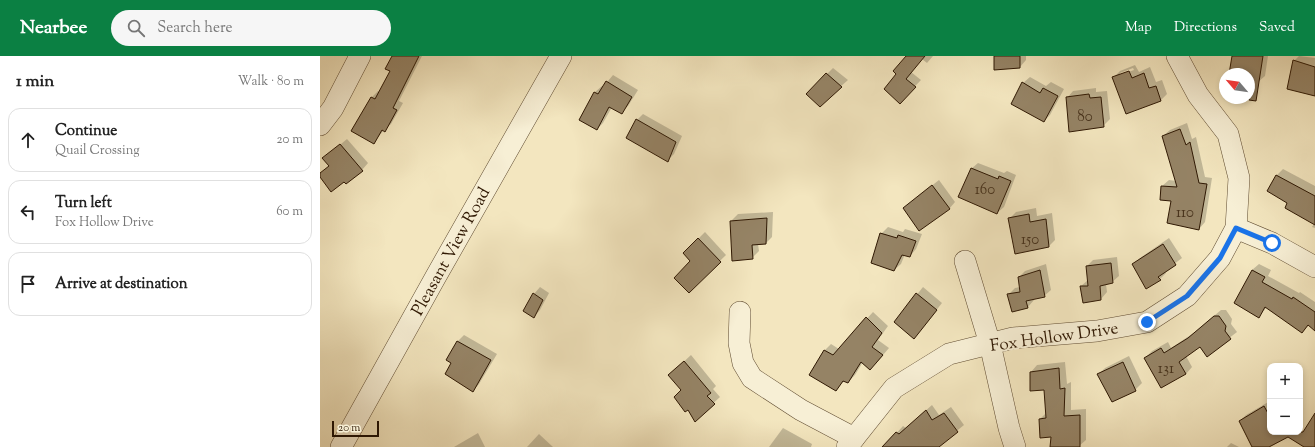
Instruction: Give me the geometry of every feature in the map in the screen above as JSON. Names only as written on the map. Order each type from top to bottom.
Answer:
[{"type":"street","points":[[320,125],[333,108],[360,56]]},
{"type":"street","name":"Pleasant View Road","points":[[341,447],[561,56]]},
{"type":"street","name":"Fox Hollow Drive","points":[[851,443],[894,388],[949,354],[1013,338],[1098,331],[1147,322],[1187,296],[1220,258],[1236,228],[1239,178],[1228,134],[1198,95],[1176,56]]},
{"type":"street","points":[[1236,228],[1272,243],[1315,268]]},
{"type":"street","points":[[965,261],[990,344],[1009,428],[1015,447]]},
{"type":"street","points":[[740,312],[739,343],[743,363],[752,378],[851,443]]},
{"type":"building","points":[[392,56],[419,56],[393,108],[397,110],[385,132],[382,130],[374,144],[351,131],[371,97],[375,99],[390,71],[385,69]]},
{"type":"building","points":[[906,56],[925,56],[906,79],[916,87],[900,104],[884,89],[896,74],[893,71]]},
{"type":"building","points":[[994,56],[1020,56],[1020,68],[994,70]]},
{"type":"building","points":[[1232,56],[1263,56],[1256,101],[1255,68],[1230,68]]},
{"type":"building","points":[[1293,60],[1315,67],[1315,96],[1287,89]]},
{"type":"building","points":[[1129,71],[1132,78],[1144,73],[1149,88],[1156,86],[1161,101],[1126,114],[1112,77]]},
{"type":"building","points":[[826,73],[842,87],[820,107],[806,94]]},
{"type":"building","points":[[606,81],[632,97],[622,114],[609,107],[597,130],[579,120],[594,92],[598,94]]},
{"type":"building","points":[[1022,82],[1040,93],[1043,88],[1058,96],[1044,122],[1011,104]]},
{"type":"building","points":[[1089,94],[1090,98],[1101,97],[1104,127],[1069,132],[1066,97]]},
{"type":"building","points":[[636,119],[676,142],[668,162],[626,138]]},
{"type":"building","points":[[1180,129],[1186,145],[1190,142],[1199,183],[1207,184],[1199,230],[1167,223],[1171,201],[1160,200],[1161,186],[1177,187],[1162,136]]},
{"type":"building","points":[[340,144],[363,171],[346,184],[344,182],[331,192],[320,177],[320,173],[329,166],[322,158]]},
{"type":"building","points":[[971,168],[998,179],[999,176],[1011,181],[997,214],[958,197]]},
{"type":"building","points":[[1276,175],[1315,196],[1315,225],[1285,208],[1287,203],[1267,191]]},
{"type":"building","points":[[932,185],[950,209],[919,231],[903,208]]},
{"type":"building","points":[[1029,214],[1030,222],[1046,219],[1049,247],[1015,254],[1008,218]]},
{"type":"building","points":[[767,218],[766,244],[752,245],[753,259],[732,261],[730,221]]},
{"type":"building","points":[[880,233],[897,238],[898,235],[916,241],[910,257],[902,255],[894,271],[871,263]]},
{"type":"building","points":[[698,238],[721,262],[689,293],[674,278],[690,261],[683,253]]},
{"type":"building","points":[[1163,244],[1176,265],[1158,277],[1161,280],[1146,289],[1132,264]]},
{"type":"building","points":[[1111,263],[1113,283],[1100,286],[1101,300],[1083,303],[1080,286],[1088,286],[1086,266]]},
{"type":"building","points":[[1040,270],[1045,297],[1026,301],[1028,308],[1012,312],[1007,294],[1020,292],[1018,277]]},
{"type":"building","points":[[1252,270],[1265,277],[1262,282],[1292,299],[1293,297],[1315,312],[1315,331],[1308,325],[1302,333],[1265,307],[1259,318],[1234,303]]},
{"type":"building","points":[[533,293],[543,300],[534,318],[523,311]]},
{"type":"building","points":[[916,293],[937,310],[914,339],[894,322]]},
{"type":"building","points":[[1214,316],[1219,316],[1226,326],[1225,331],[1231,339],[1207,357],[1200,347],[1179,362],[1186,374],[1161,388],[1144,358],[1161,348],[1164,353],[1188,338]]},
{"type":"building","points":[[866,317],[882,333],[872,347],[883,355],[870,370],[861,362],[848,383],[843,381],[836,391],[809,375],[824,350],[833,355]]},
{"type":"building","points":[[457,341],[491,360],[473,392],[445,374],[451,363],[446,360]]},
{"type":"building","points":[[684,361],[711,393],[707,396],[715,404],[695,422],[688,410],[685,412],[674,397],[681,390],[668,375]]},
{"type":"building","points":[[1123,362],[1136,391],[1112,402],[1097,374]]},
{"type":"building","points":[[1059,368],[1060,389],[1065,388],[1064,416],[1080,415],[1080,447],[1050,447],[1051,437],[1040,438],[1039,419],[1046,418],[1044,390],[1030,391],[1030,372]]},
{"type":"building","points":[[1264,406],[1267,412],[1267,435],[1303,435],[1303,432],[1315,413],[1315,447],[1304,447],[1288,437],[1269,447],[1252,447],[1239,421]]},
{"type":"building","points":[[926,410],[932,420],[944,413],[958,432],[939,447],[882,447],[896,432],[899,434]]},
{"type":"route","points":[[1147,322],[1187,296],[1220,258],[1236,228],[1272,243]]}]
